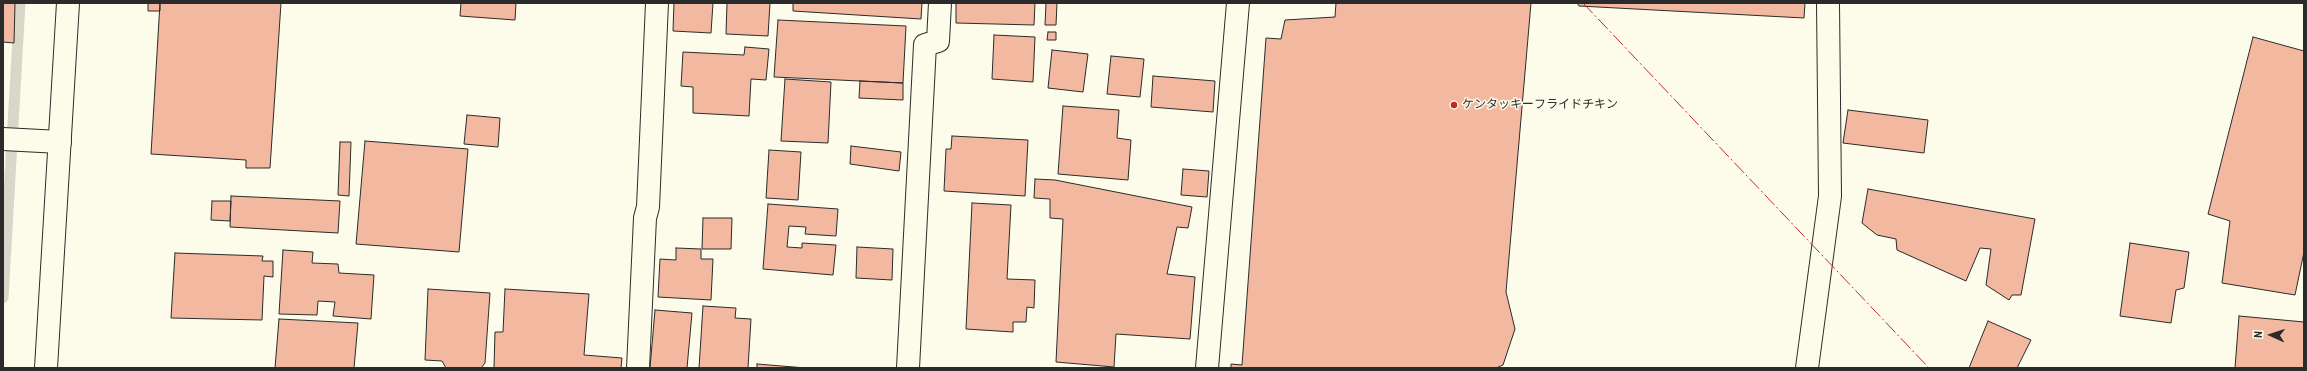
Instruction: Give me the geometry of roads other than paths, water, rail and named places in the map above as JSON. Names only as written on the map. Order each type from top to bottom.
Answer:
[{"type":"street","points":[[46,368],[68,3]]},
{"type":"street","points":[[638,368],[646,218],[648,207],[656,3]]},
{"type":"street","points":[[908,368],[925,45],[938,41],[940,3]]},
{"type":"street","points":[[1207,368],[1238,3]]},
{"type":"street","points":[[1807,368],[1830,196],[1828,3]]},
{"type":"street","points":[[3,139],[60,142]]},
{"type":"waterway","points":[[3,298],[20,3]]},
{"type":"place","name":"ケンタッキーフライドチキン","points":[[1454,105]]}]
